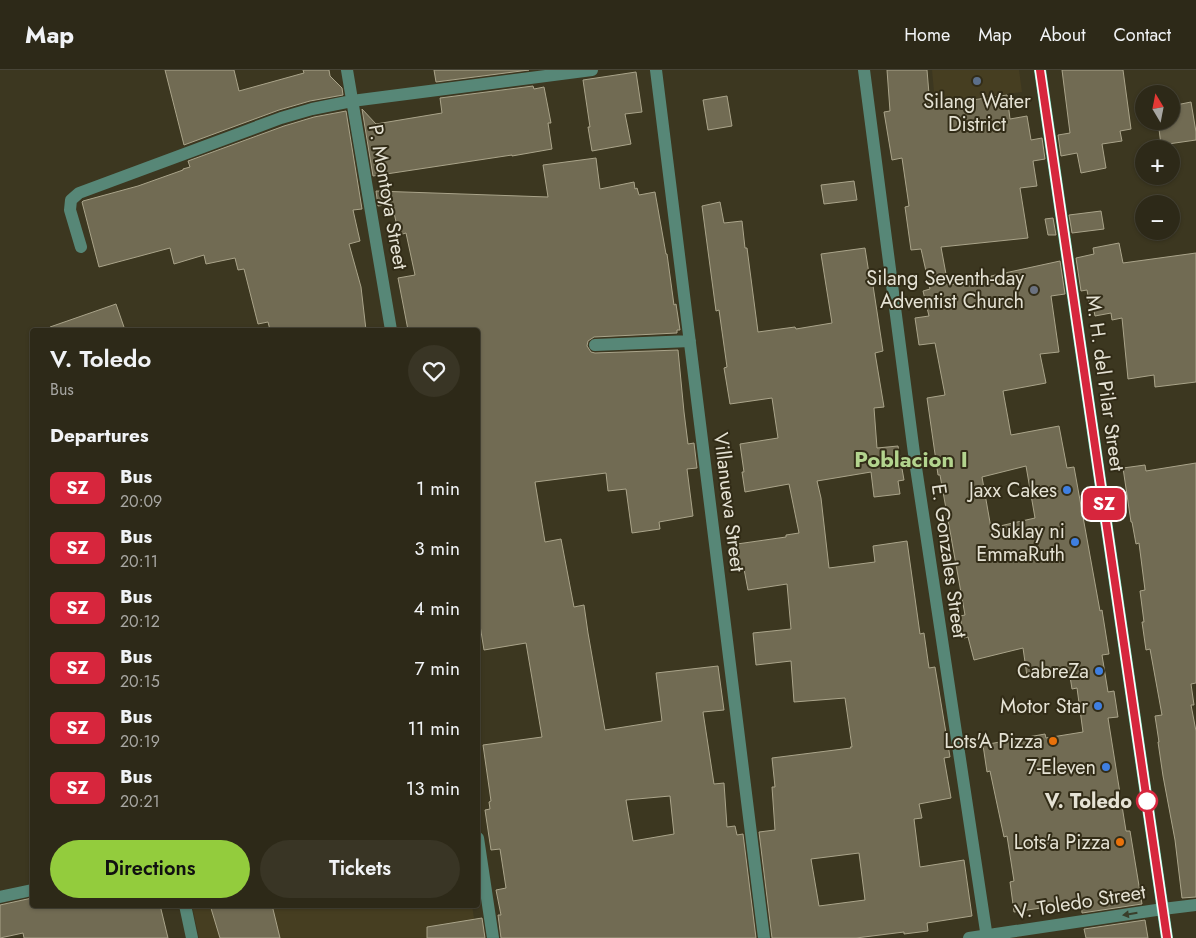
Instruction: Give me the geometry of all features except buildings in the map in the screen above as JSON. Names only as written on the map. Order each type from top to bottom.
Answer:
[{"type":"main road","name":"M. H. del Pilar Street","points":[[1040,70],[1167,938]]},
{"type":"street","name":"P. Montoya Street","points":[[347,70],[391,328]]},
{"type":"street","points":[[81,247],[70,210],[71,200],[80,193],[282,118],[312,109],[352,101],[592,70]]},
{"type":"street","name":"Villanueva Street","points":[[656,70],[764,938]]},
{"type":"street","name":"E. Gonzales Street","points":[[864,70],[916,461],[986,937]]},
{"type":"street","points":[[595,345],[690,342]]},
{"type":"street","points":[[480,851],[493,938]]},
{"type":"street","points":[[0,897],[30,890]]},
{"type":"street","name":"V. Toledo Street","points":[[969,938],[1196,905]]},
{"type":"street","points":[[187,908],[192,938]]},
{"type":"shaded area","name":"Silang Water District","points":[[932,70],[1019,70],[1022,92],[935,103]]},
{"type":"shaded area","points":[[193,908],[472,908],[477,938],[199,938]]},
{"type":"bus line","name":"SZ","points":[[1040,70],[1167,938]]},
{"type":"place","name":"Silang Water District","points":[[977,81]]},
{"type":"place","name":"Silang Seventh-day Adventist Church","points":[[1034,290]]},
{"type":"place","name":"Jaxx Cakes","points":[[1067,490]]},
{"type":"place","name":"Suklay ni EmmaRuth","points":[[1075,542]]},
{"type":"place","name":"CabreZa","points":[[1099,671]]},
{"type":"place","name":"Motor Star","points":[[1098,706]]},
{"type":"place","name":"Lots'A Pizza","points":[[1053,741]]},
{"type":"place","name":"7-Eleven","points":[[1106,767]]},
{"type":"place","name":"V. Toledo","points":[[1147,801]]},
{"type":"place","name":"Lots'a Pizza","points":[[1120,842]]},
{"type":"district","name":"Poblacion I","points":[[911,459]]}]
